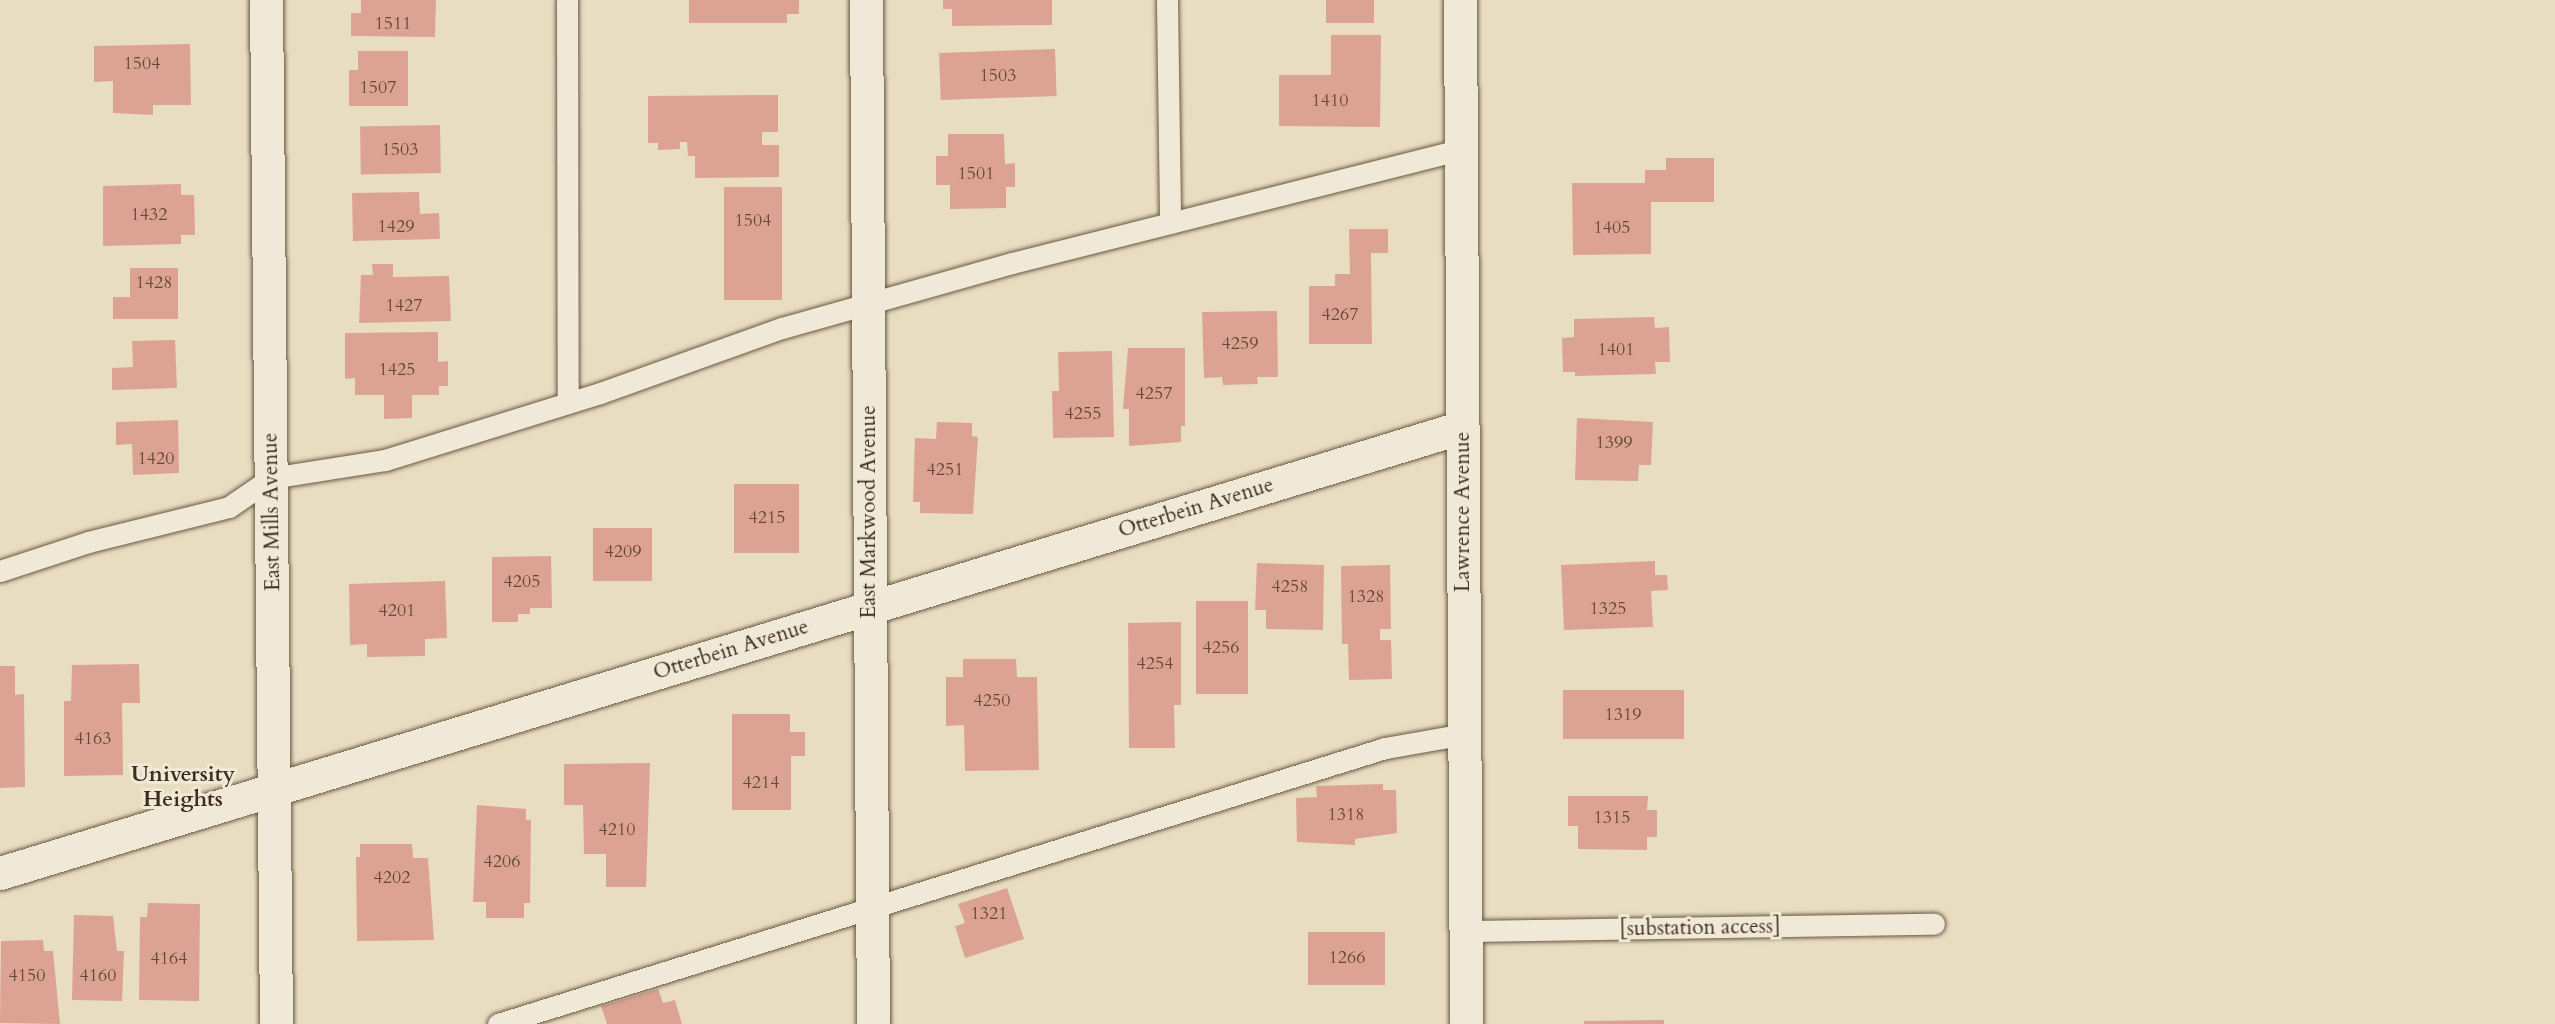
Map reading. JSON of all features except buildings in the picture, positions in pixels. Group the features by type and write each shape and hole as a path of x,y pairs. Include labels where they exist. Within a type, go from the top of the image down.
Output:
{"street":[{"name":"East Mills Avenue","path":"266,0 276,1024"},
{"name":"East Markwood Avenue","path":"866,0 873,1024"},
{"name":"Lawrence Avenue","path":"1460,0 1466,1024"},
{"name":"Otterbein Avenue","path":"0,873 1462,427"}],"lane":[{"path":"567,0 568,403"},
{"path":"1167,0 1170,223"},
{"path":"0,571 88,542 229,507 272,478 385,460 568,403 782,328 868,307 1170,223 1461,149"},
{"path":"498,1024 563,1015 872,905 1008,868 1384,748 1464,734"},
{"name":"[substation access]","path":"1466,931 1934,924"}],"district":[{"name":"University Heights","path":"183,786"}]}
